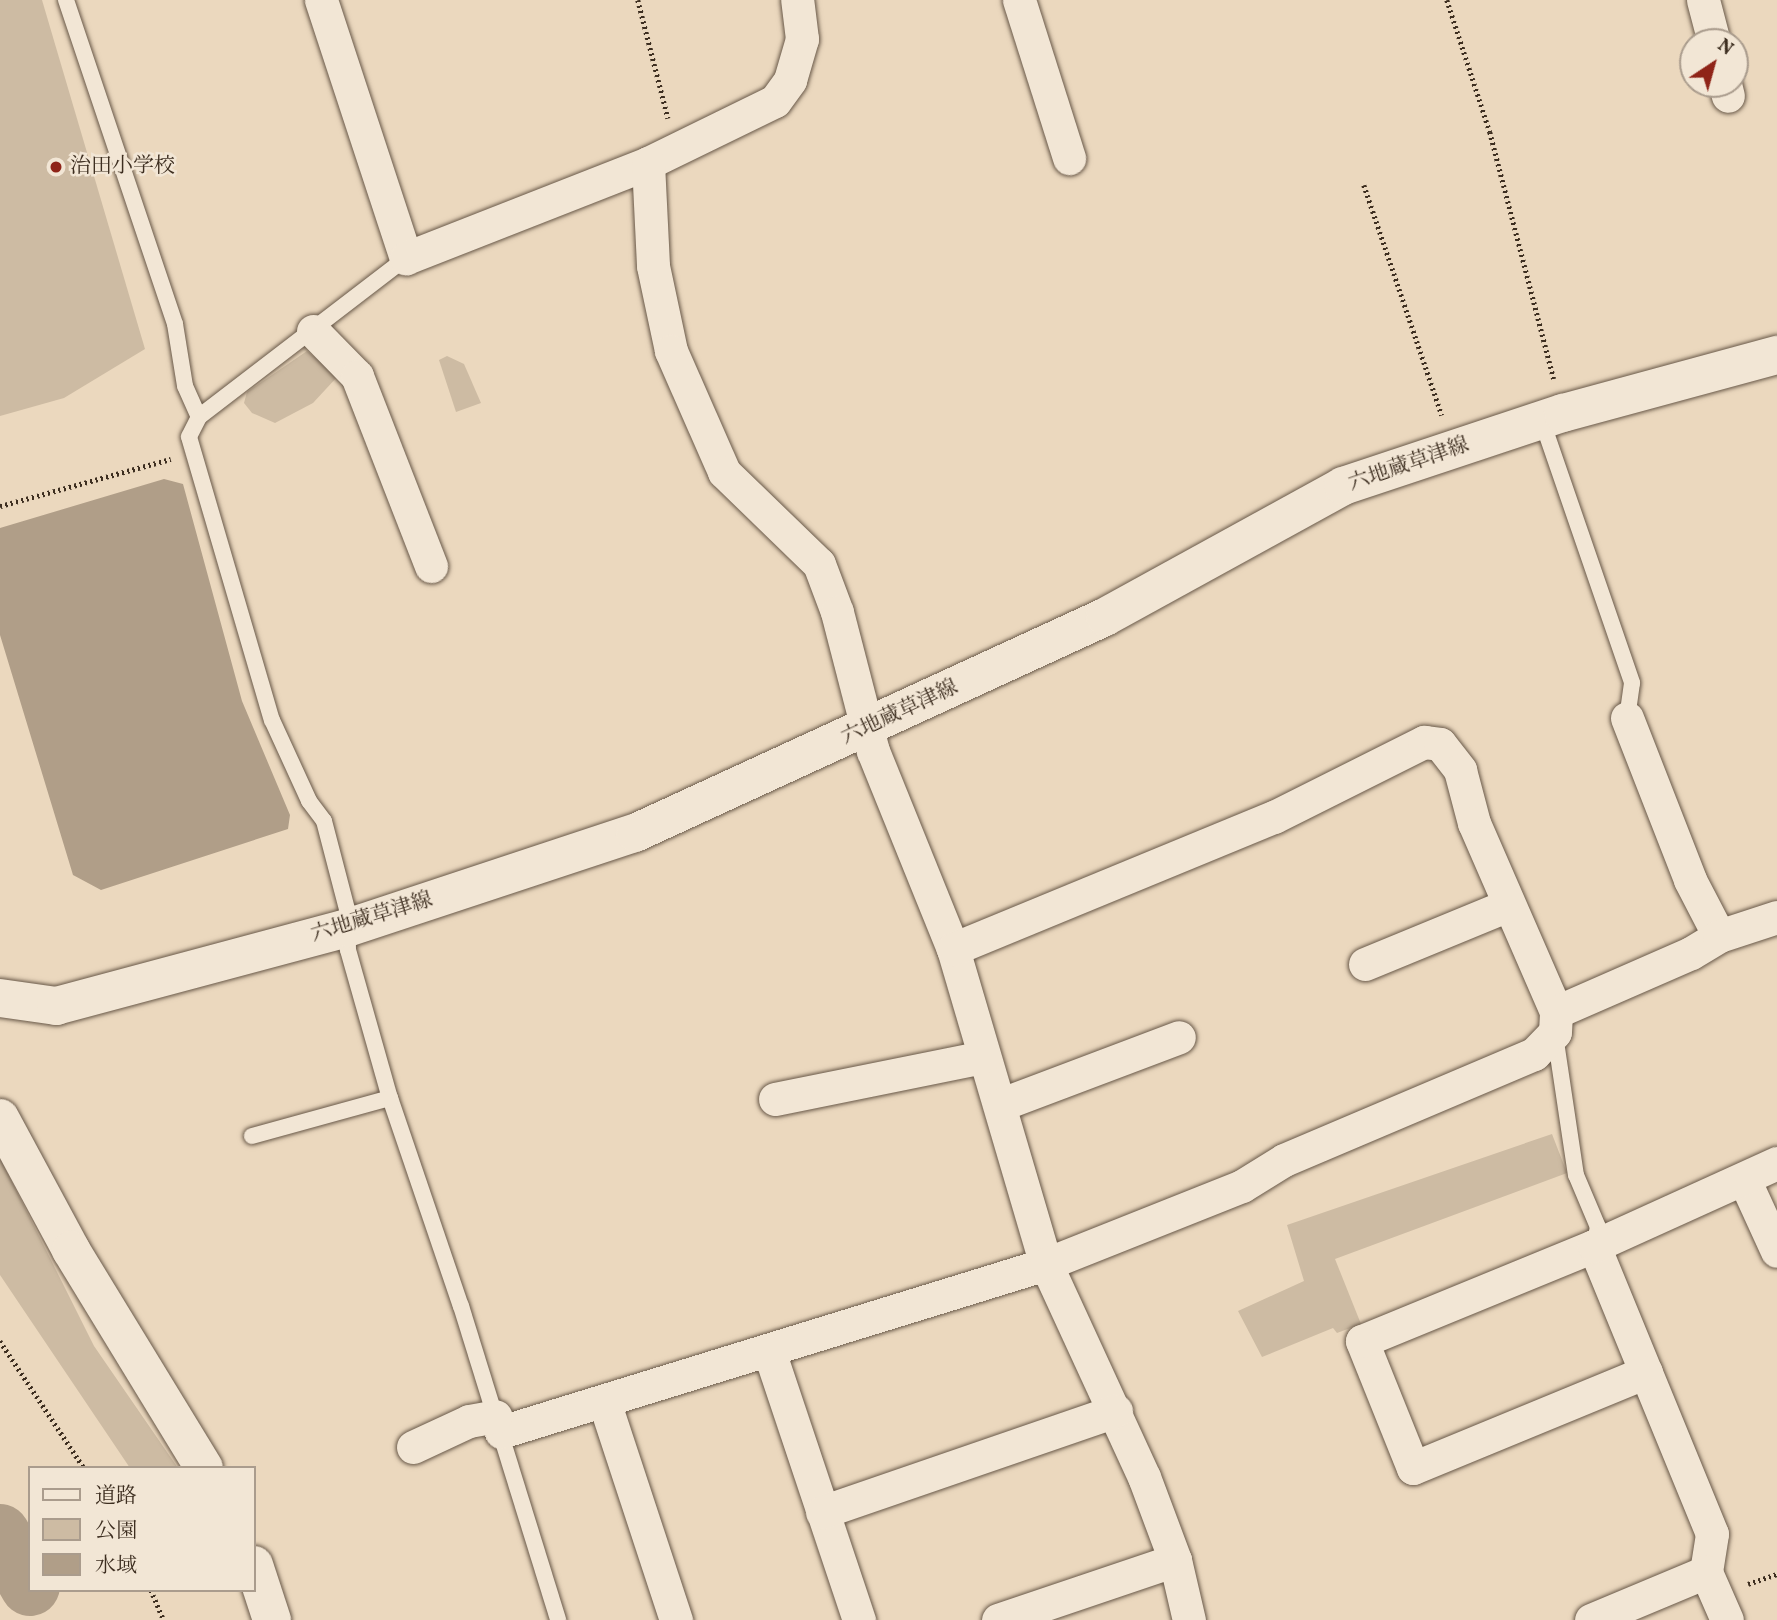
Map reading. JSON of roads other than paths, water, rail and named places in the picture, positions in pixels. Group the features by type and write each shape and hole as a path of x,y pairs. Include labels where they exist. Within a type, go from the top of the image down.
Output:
{"main road":[{"name":"六地蔵草津線","path":"0,998 56,1006 347,928 635,833 866,730 1105,617 1343,486 1553,417 1777,355"},
{"path":"0,1118 71,1250 203,1466"},
{"path":"256,1571 272,1620"}],"street":[{"path":"321,0 406,257 659,157 775,101 790,80 802,39 797,0"},
{"path":"1019,0 1069,158"},
{"path":"1703,0 1710,28"},
{"path":"659,157 653,266 671,351 724,472 819,564 837,612 866,730 953,949 984,1057 1002,1104 1046,1264 1116,1411 1175,1560 1189,1620"},
{"path":"313,331 357,376 432,566"},
{"path":"1626,718 1690,880 1719,936"},
{"path":"953,949 1275,817 1424,742 1440,744 1460,770 1474,823 1555,1022"},
{"path":"1365,964 1508,905"},
{"path":"413,1447 470,1421 499,1424 604,1401 1046,1264 1242,1186 1284,1160 1534,1054 1555,1022 1692,953 1719,936 1777,917"},
{"path":"1002,1104 1179,1037"},
{"path":"775,1099 984,1057"},
{"path":"1646,1372 1413,1468 1362,1341 1594,1246 1777,1163"},
{"path":"1744,1178 1777,1251"},
{"path":"1594,1246 1712,1534 1706,1572 1727,1620"},
{"path":"769,1351 859,1620"},
{"path":"604,1401 676,1620"},
{"path":"822,1512 1116,1411"},
{"path":"998,1620 1175,1560"},
{"path":"1591,1620 1706,1572"}],"lane":[{"path":"66,0 175,324 185,386 199,418"},
{"path":"406,257 199,418 189,437 272,720 309,801 324,821 347,909 348,950 390,1098 499,1424 558,1620"},
{"path":"1553,417 1632,683 1626,718"},
{"path":"1555,1022 1576,1175 1598,1227 1594,1246"},
{"path":"252,1136 390,1098"}],"water":[{"path":"164,479 183,484 242,701 290,815 288,829 101,890 73,875 0,635 0,528"}],"waterway":[{"path":"0,1534 28,1583"}],"place":[{"name":"治田小学校","path":"56,167"}]}
